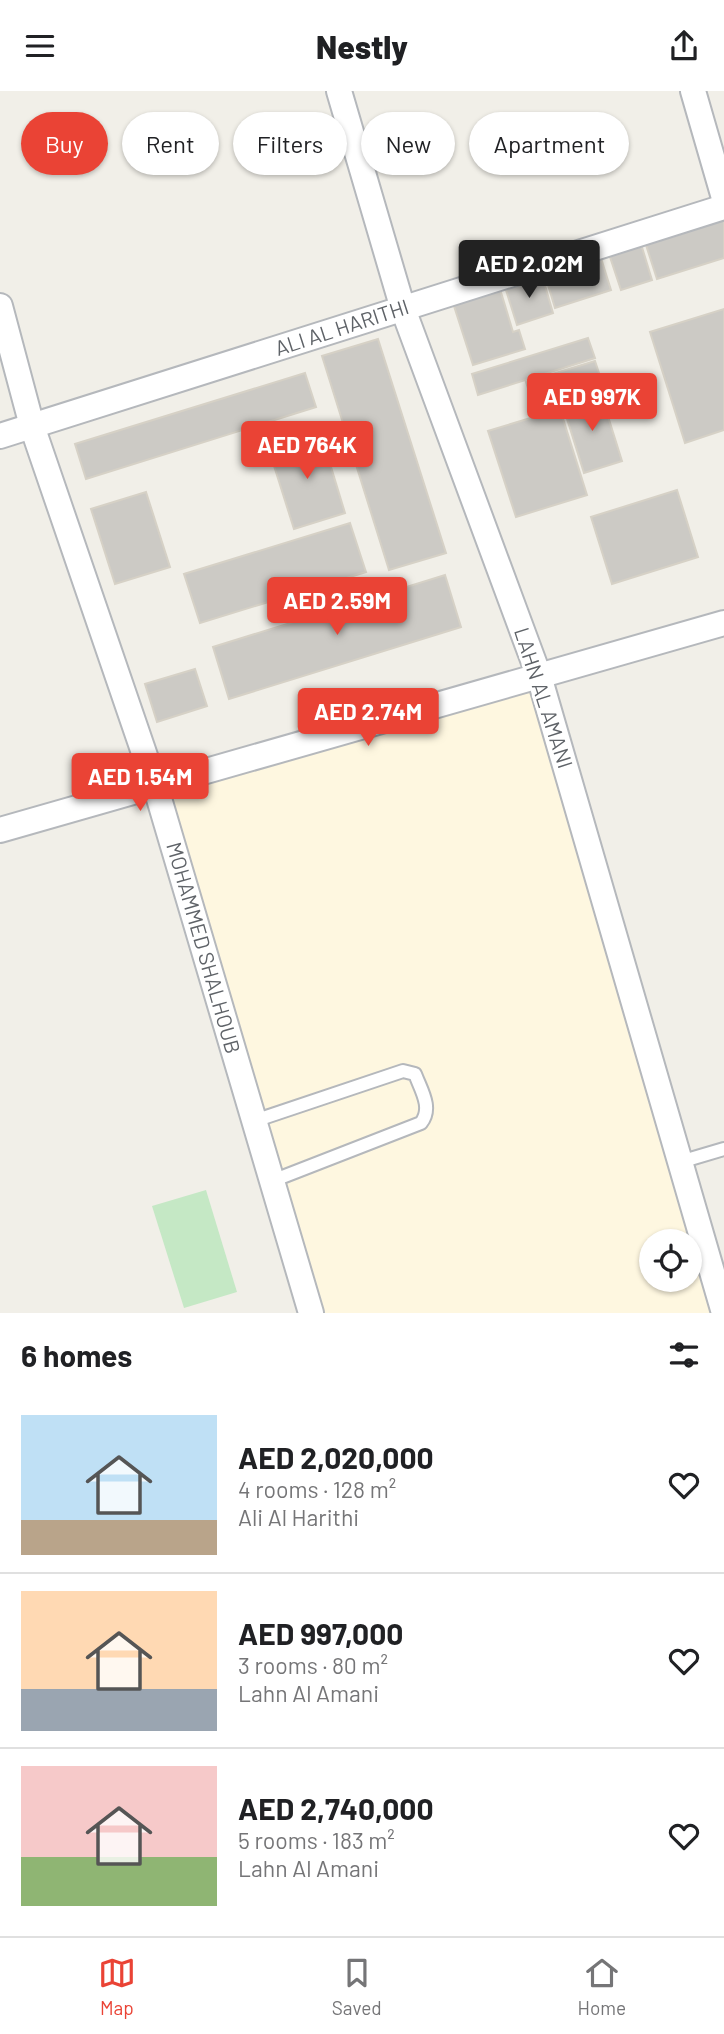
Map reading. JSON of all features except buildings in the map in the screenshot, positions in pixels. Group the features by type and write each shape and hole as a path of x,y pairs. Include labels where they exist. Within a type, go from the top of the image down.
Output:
{"street":[{"name":"LAHN AL AMANI","path":"339,91 403,309 539,676 724,1313"},
{"path":"693,91 724,198"},
{"name":"ALI AL HARITHI","path":"0,436 724,207"},
{"name":"MOHAMMED SHALHOUB","path":"0,306 32,426 155,785 311,1313"},
{"path":"0,830 724,623"}],"lane":[{"path":"254,1121 403,1071 415,1074 427,1106 426,1116 421,1122 272,1181"},
{"path":"680,1162 724,1149"}],"shaded area":[{"path":"539,676 700,1229 639,1229 639,1292 702,1292 702,1237 724,1313 311,1313 155,785"}],"green space":[{"path":"206,1190 237,1292 184,1308 152,1206"}]}
